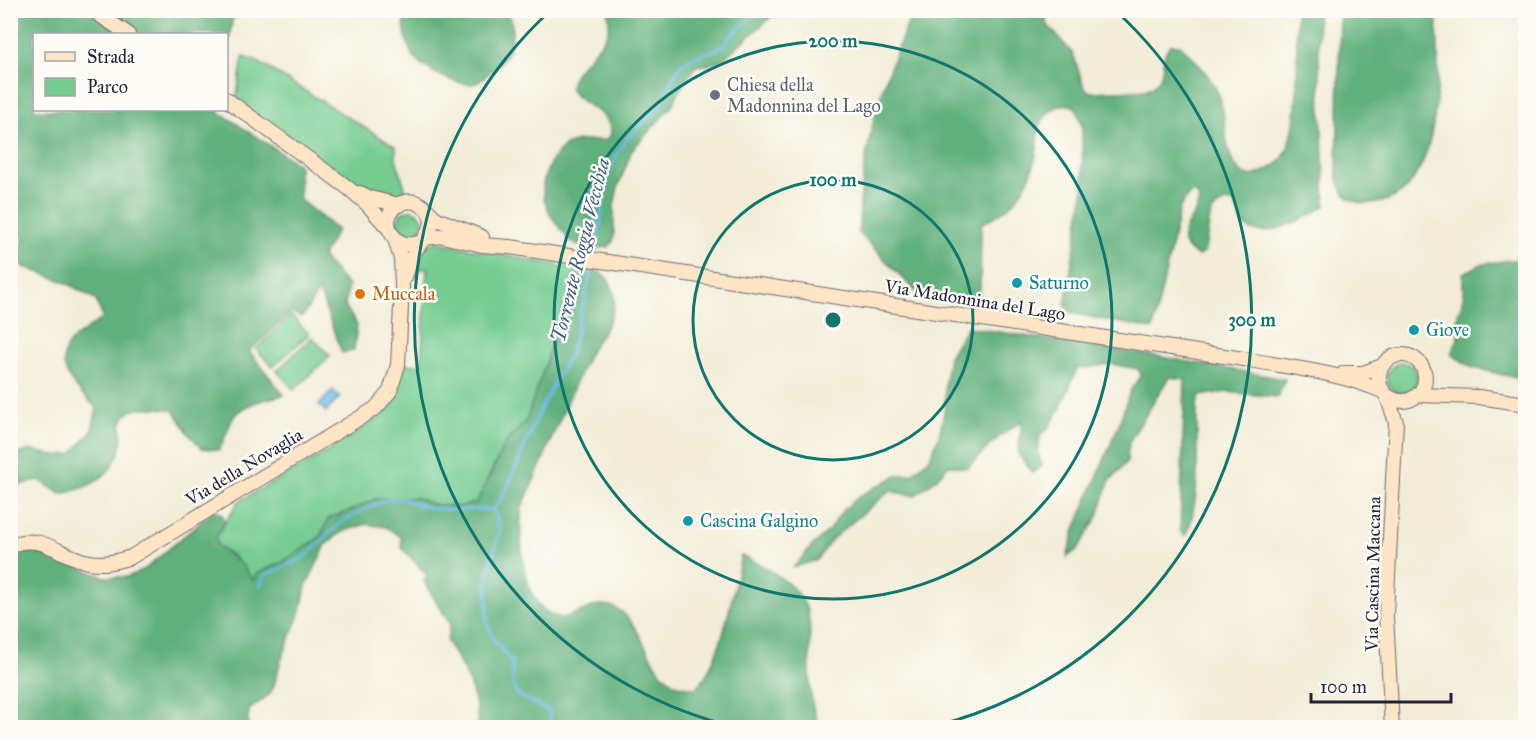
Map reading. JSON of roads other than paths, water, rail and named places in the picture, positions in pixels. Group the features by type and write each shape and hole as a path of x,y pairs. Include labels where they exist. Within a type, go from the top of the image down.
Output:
{"main road":[{"path":"92,10 126,33"},
{"path":"228,100 347,188 367,204 392,234 410,245 442,236 482,245 510,247"},
{"path":"347,188 370,198 399,205 415,202 449,224 510,247"},
{"path":"392,234 391,212 399,205"},
{"path":"423,240 432,223 429,212"},
{"name":"Via della Novaglia","path":"10,546 21,540 33,540 89,562 111,563 131,557 376,408 390,391 397,374 402,287 401,259 392,234"},
{"name":"Via della Novaglia","path":"402,287 411,260 423,240"},
{"name":"Via Madonnina del Lago","path":"510,247 1250,360 1326,374 1385,394"},
{"path":"1479,397 1415,397 1404,402 1395,401 1385,394 1378,383 1378,374 1387,360 1402,355 1416,360 1424,372 1439,386 1479,397 1526,404"},
{"name":"Via Madonnina del Lago","path":"1326,374 1363,373 1382,366"},
{"path":"1396,422 1423,388 1424,372"},
{"name":"Via Cascina Maccana","path":"1385,394 1396,422 1386,615 1392,728"}],"water":[{"path":"333,390 340,397 326,412 319,405"}],"waterway":[{"name":"Torrente Roggia Vecchia","path":"595,257 606,185 615,158 622,146 660,106 674,77 685,62 723,45 760,10"},
{"name":"Torrente Roggia Vecchia","path":"546,728 550,720 549,711 518,695 513,687 512,662 493,639 487,623 488,573 500,531 494,509 506,490 541,408 571,352 593,264"},
{"path":"260,586 265,575 305,557 339,524 387,500 402,499 430,508 446,510 493,509"}],"place":[{"name":"Chiesa della Madonnina del Lago","path":"715,95"},
{"name":"Saturno","path":"1017,283"},
{"name":"Muccala","path":"360,294"},
{"name":"Giove","path":"1414,330"},
{"name":"Cascina Galgino","path":"688,521"}]}
